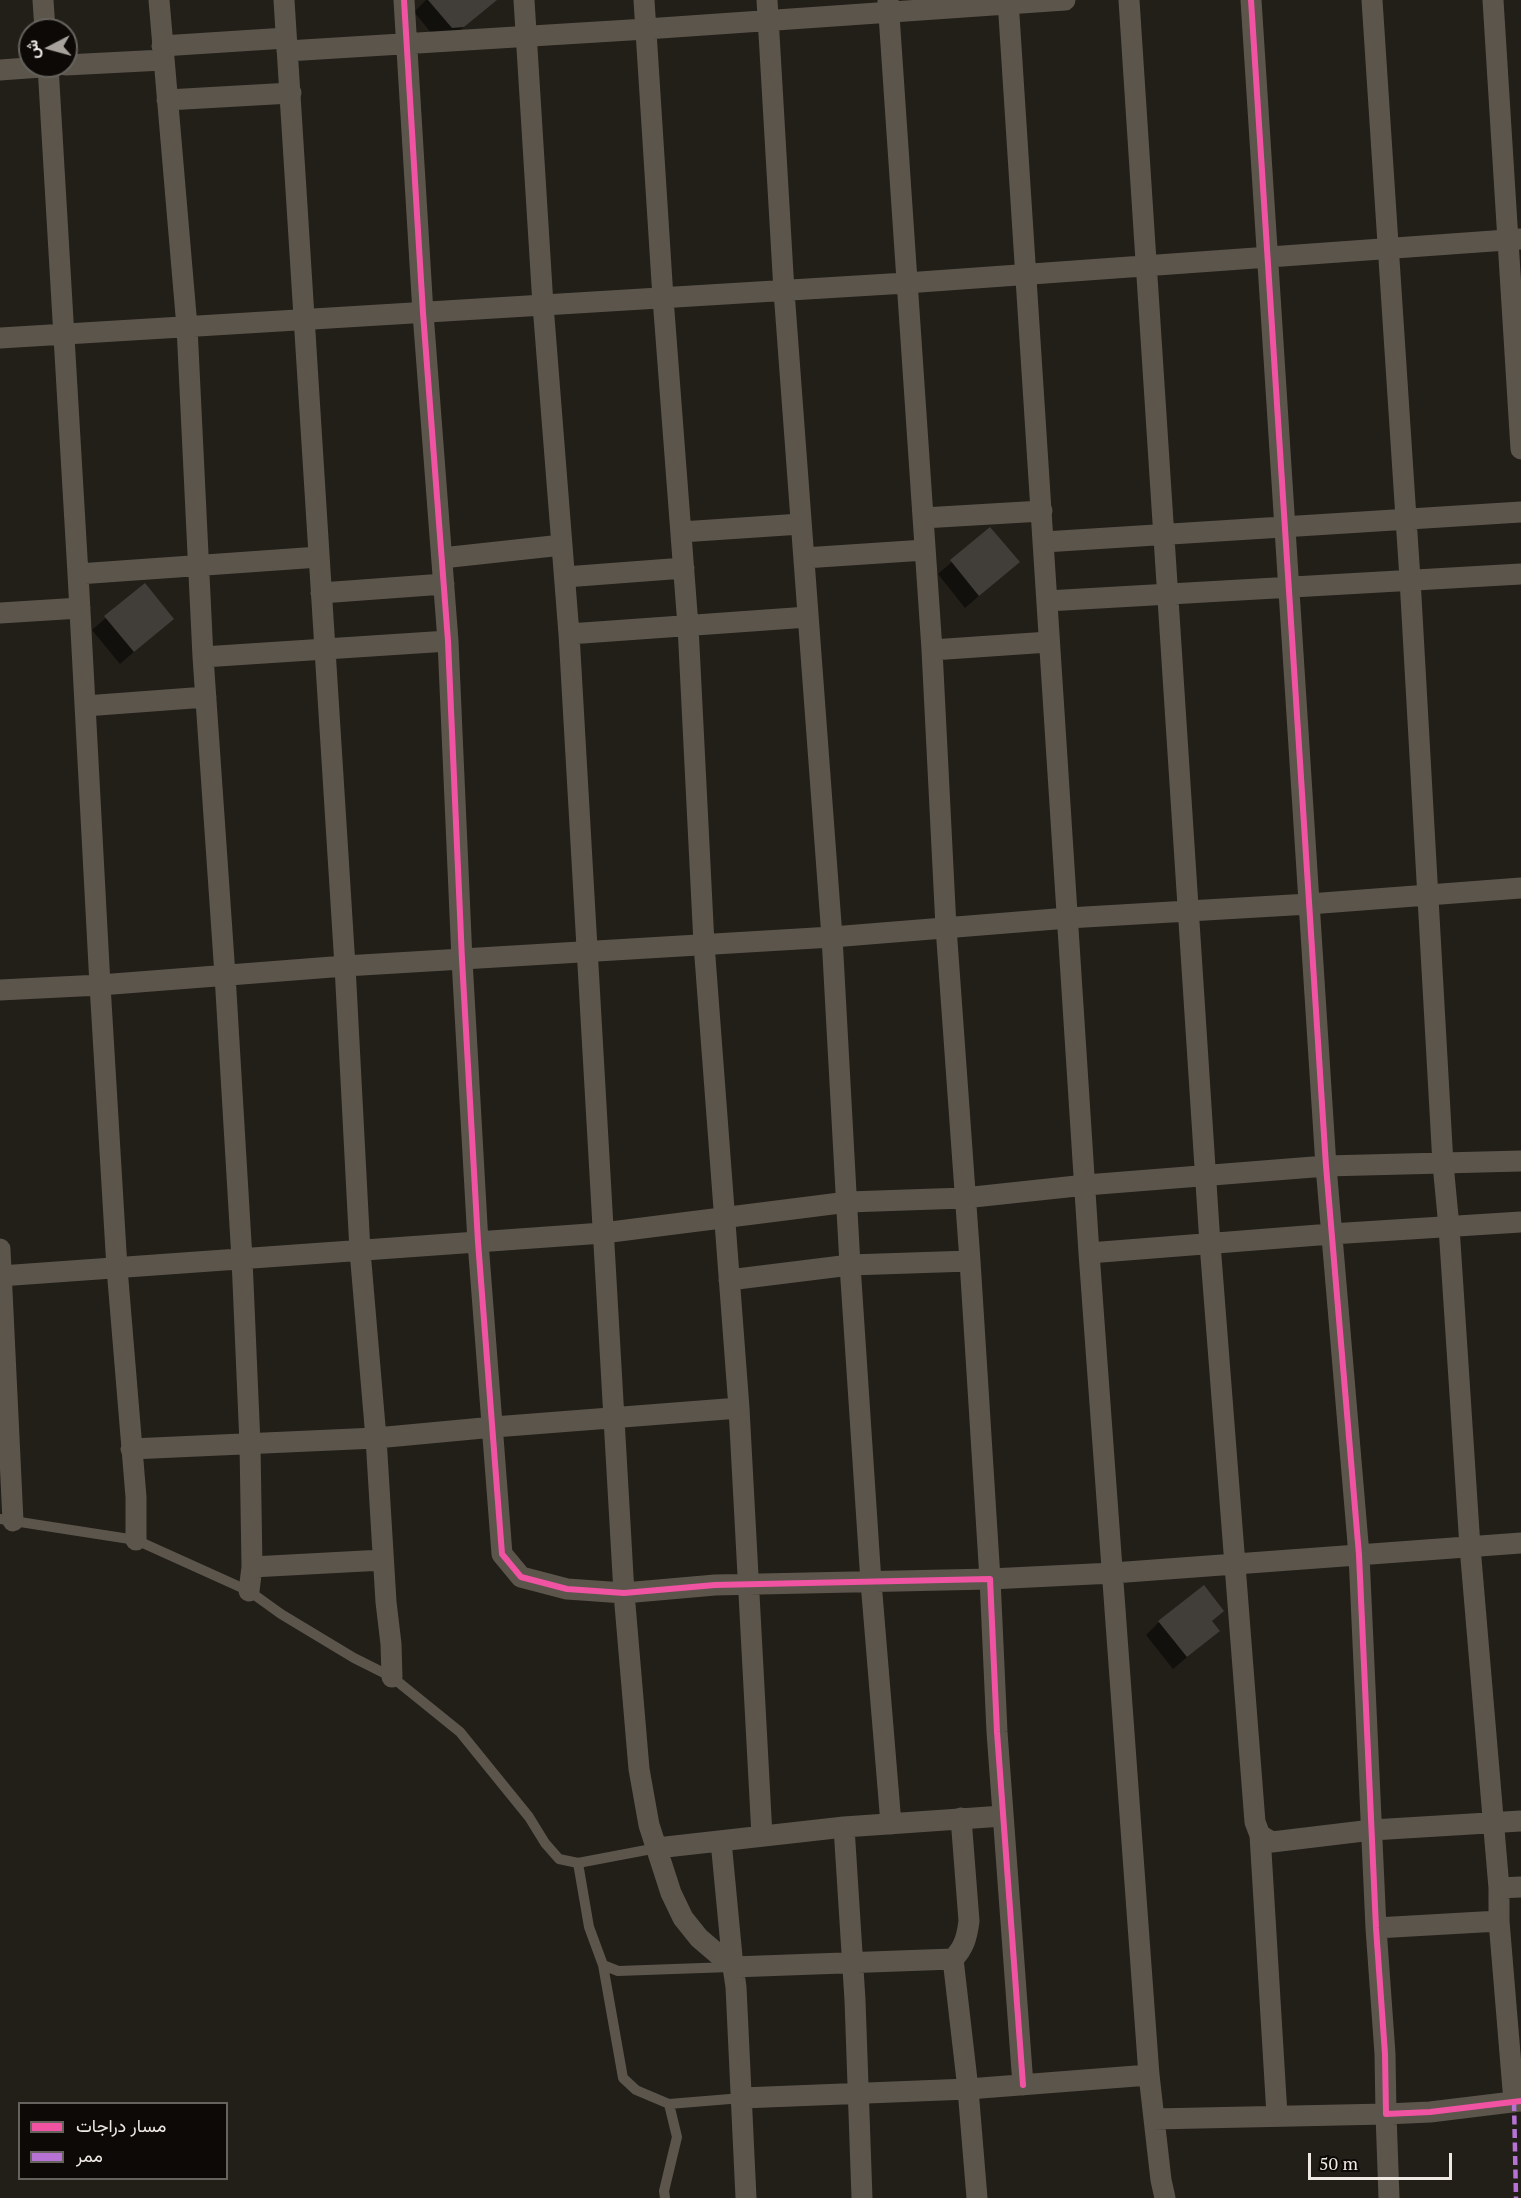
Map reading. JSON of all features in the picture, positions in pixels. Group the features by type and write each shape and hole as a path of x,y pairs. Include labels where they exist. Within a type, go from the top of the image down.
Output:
{"street":[{"path":"43,0 44,18"},
{"path":"159,0 186,327 203,657 242,1259 250,1444 252,1567 249,1591"},
{"path":"284,0 345,966 360,1251 376,1438 392,1677"},
{"path":"404,0 423,313 448,641 462,960 478,1242 502,1554 521,1577 567,1589 624,1593 749,1584 990,1579 1113,1573 1521,1543"},
{"path":"524,0 543,305 569,634 624,1593 639,1769 649,1826 671,1893 683,1918 699,1938 733,1967 953,1959 961,1951 967,1937 969,1921 961,1818"},
{"path":"644,0 663,298 688,626 704,944 739,1408 762,1836"},
{"path":"767,0 784,291 832,937 850,1265 871,1582 891,1824"},
{"path":"78,64 163,53 287,44 407,43 526,37 768,21 889,7 1065,0"},
{"path":"1129,0 1210,1244 1255,1822 1260,1835 1277,2115"},
{"path":"1251,0 1326,1166 1359,1555 1376,1928 1385,2054 1389,2198"},
{"path":"1154,2119 1430,2112 1518,2101 1499,1920 1499,1888 1470,1547 1443,1164 1410,579 1372,0"},
{"path":"1493,0 1515,239 1521,449"},
{"path":"1008,2 1089,1253 1149,2075 1165,2198"},
{"path":"889,7 932,650 946,927 970,1261 1003,1816 1023,2085"},
{"path":"0,70 18,68"},
{"path":"49,78 65,333 100,985 117,1268 136,1497 136,1540"},
{"path":"167,100 291,93"},
{"path":"0,338 784,291 1388,250 1515,239"},
{"path":"922,518 1042,511"},
{"path":"1044,542 1521,512"},
{"path":"681,532 801,524"},
{"path":"442,558 562,545"},
{"path":"804,558 925,550"},
{"path":"78,574 319,557"},
{"path":"565,577 684,568"},
{"path":"1047,601 1521,573"},
{"path":"321,593 444,584"},
{"path":"0,613 80,608"},
{"path":"569,634 808,617"},
{"path":"203,657 448,641"},
{"path":"932,650 1049,642"},
{"path":"85,706 206,697"},
{"path":"0,990 100,985 345,966 832,937 1068,918 1309,904 1521,888"},
{"path":"1,1276 603,1233 848,1202 964,1198 1086,1185 1326,1166 1521,1161"},
{"path":"1089,1253 1521,1222"},
{"path":"0,1249 7,1520"},
{"path":"729,1280 850,1265 970,1261"},
{"path":"131,1449 376,1438 739,1408"},
{"path":"252,1567 383,1560"},
{"path":"657,1848 844,1827 1003,1816"},
{"path":"1260,1835 1272,1842 1372,1830 1521,1821"},
{"path":"844,1827 862,2198"},
{"path":"721,1841 736,1987 746,2198"},
{"path":"1499,1888 1521,1887"},
{"path":"1376,1928 1499,1920"},
{"path":"953,1959 968,2089 977,2198"},
{"path":"742,2098 968,2089 1149,2075"}],"lane":[{"path":"7,1520 136,1540 249,1591 354,1658 392,1677 460,1732 529,1818 545,1844 559,1858 578,1863 657,1848"},
{"path":"578,1863 589,1927 603,1965 623,2078 636,2090 669,2104 742,2098"},
{"path":"603,1965 618,1971 733,1967"},
{"path":"665,2198 664,2191 677,2137 669,2104"}],"building":[{"path":"428,0 497,0 464,27 452,28"},
{"path":"990,527 1020,562 979,596 950,560"},
{"path":"145,583 174,619 134,652 104,616"},
{"path":"1204,1585 1224,1611 1212,1621 1220,1631 1187,1657 1158,1621"}],"marked path":[{"path":"1514,2102 1516,2198"}],"cycle path":[{"path":"404,0 423,313 448,641 462,960 478,1242 502,1554 521,1577 567,1589 624,1593 715,1585 990,1579 997,1732 1023,2085"},
{"path":"1251,0 1326,1166 1359,1555 1376,1928 1385,2054 1386,2114 1430,2112 1521,2101"}]}
